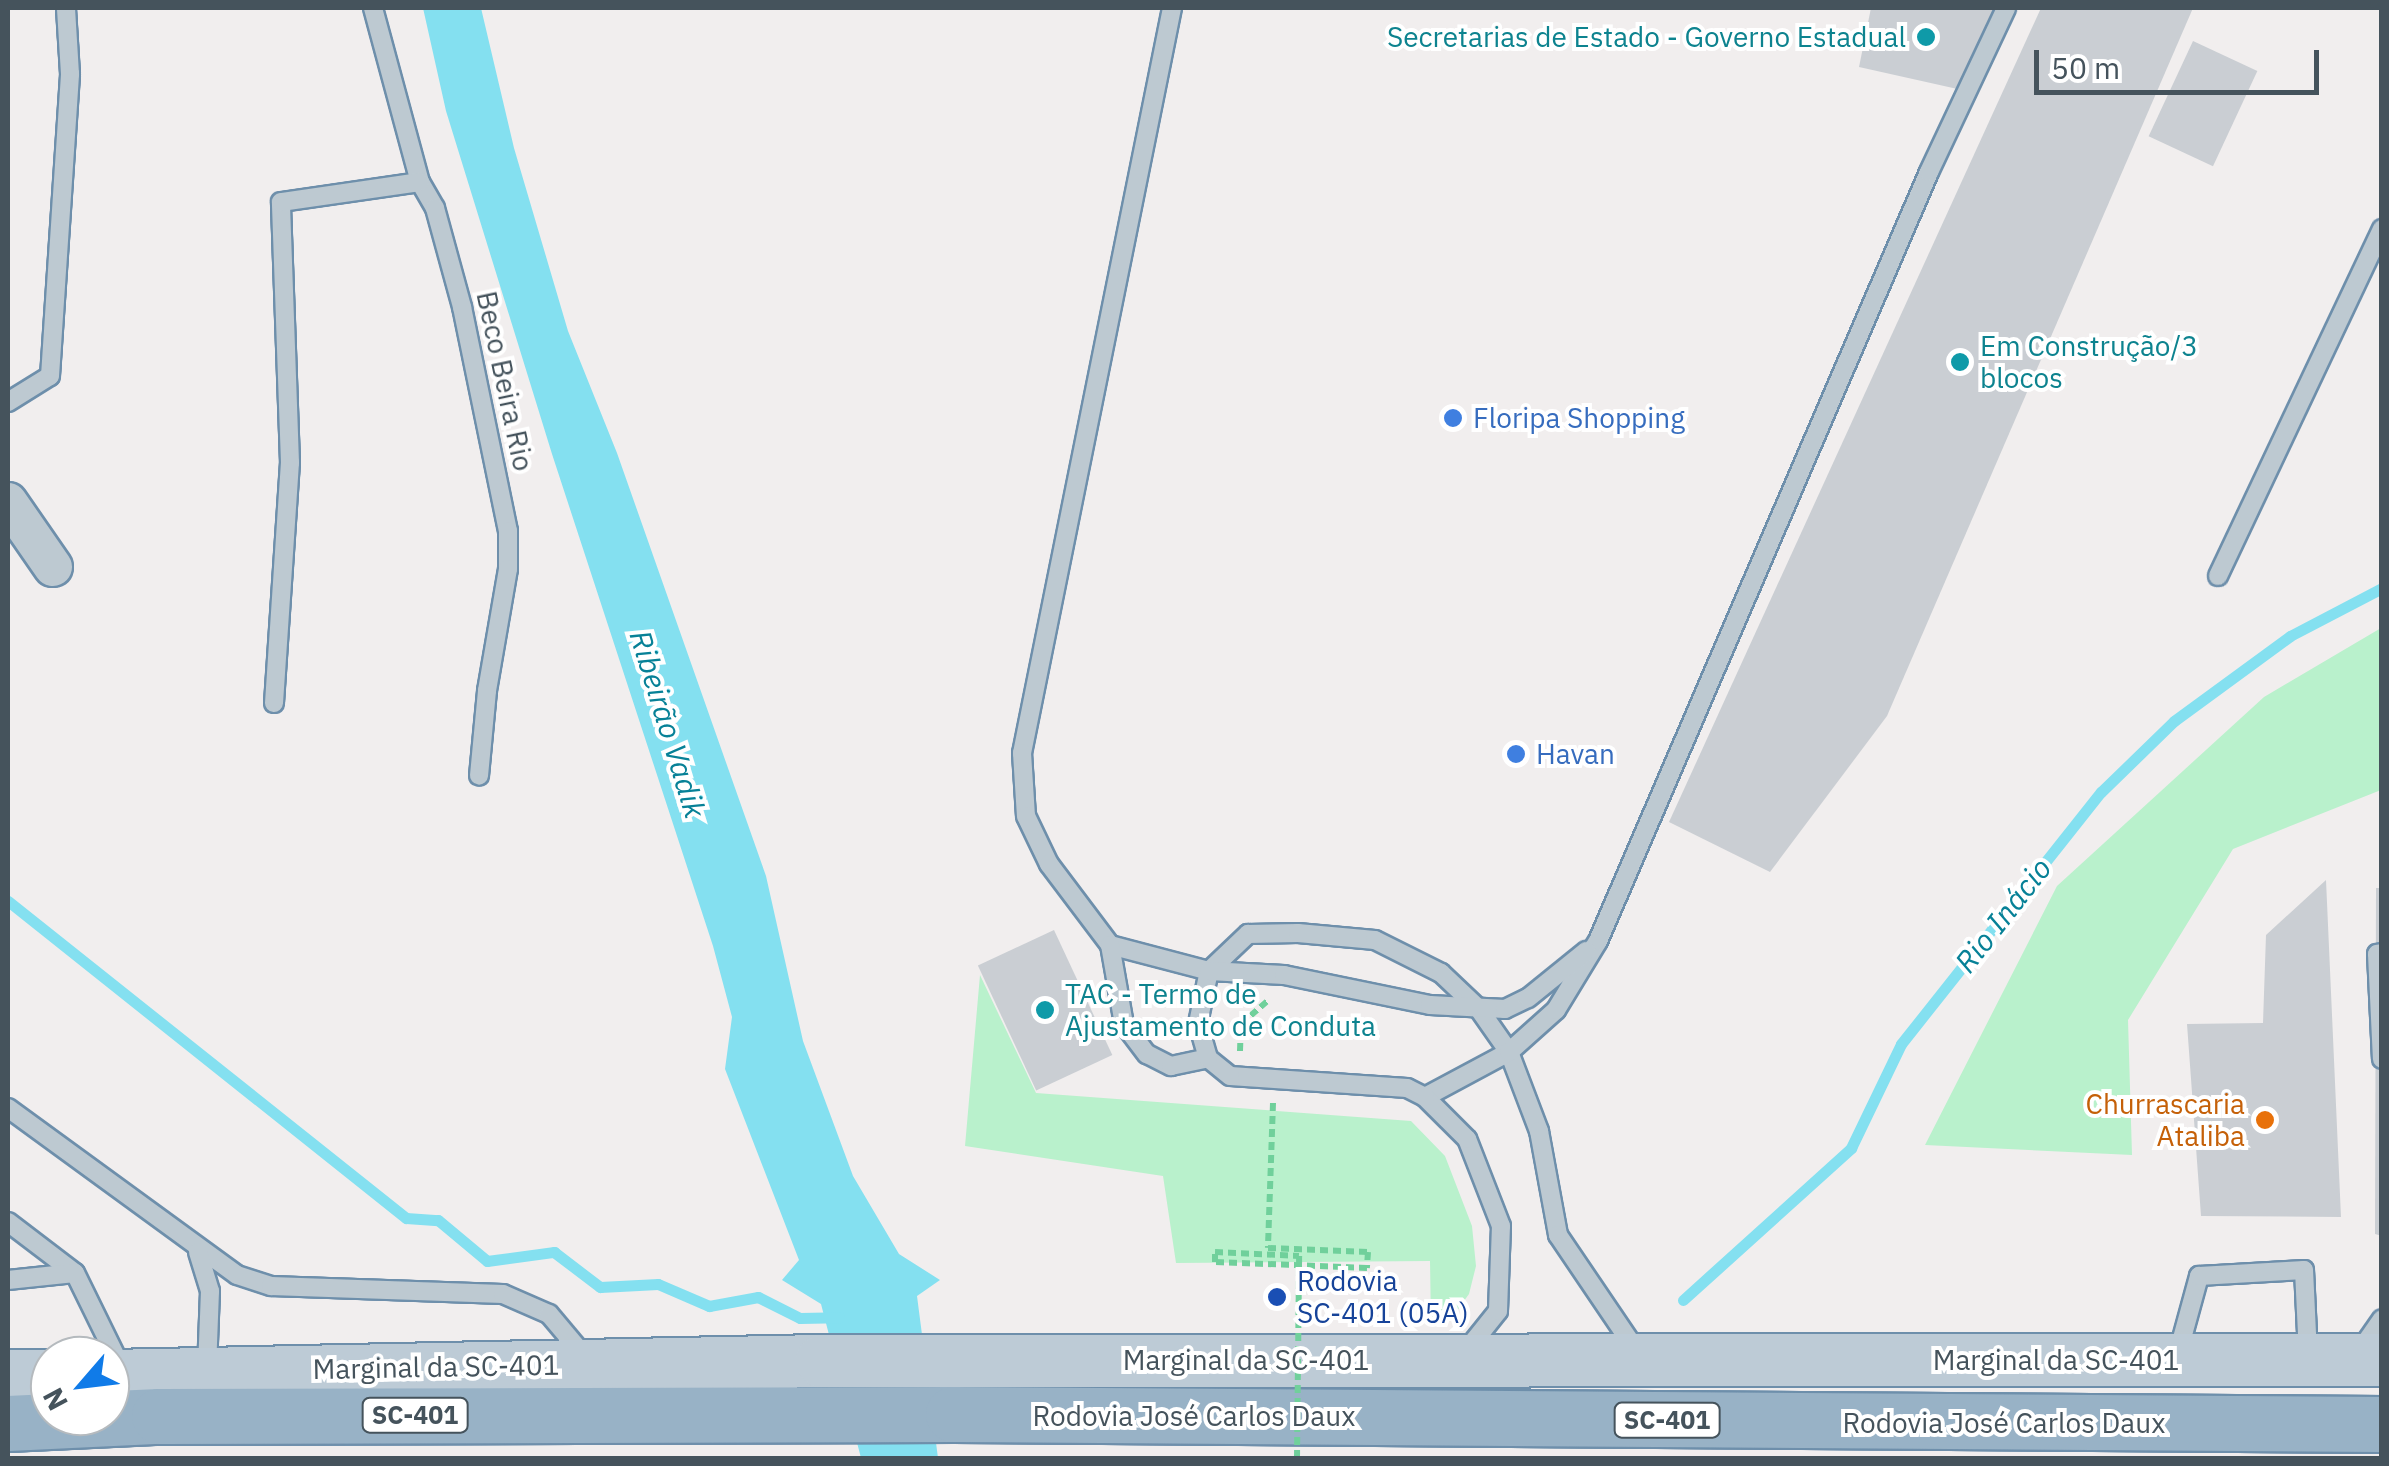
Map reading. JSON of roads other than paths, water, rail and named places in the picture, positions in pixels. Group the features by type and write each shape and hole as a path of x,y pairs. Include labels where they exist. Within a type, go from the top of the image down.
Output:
{"highway":[{"name":"Rodovia José Carlos Daux","path":"8,1423 159,1416 952,1414 2382,1424"}],"main road":[{"name":"Marginal da SC-401","path":"130,1376 953,1360 2176,1360 2356,1350"}],"street":[{"path":"8,502 53,567"}],"lane":[{"path":"8,402 50,376 70,74 66,8"},
{"name":"Beco Beira Rio","path":"374,8 420,182 436,208 462,307 508,531 508,569 491,660 479,776"},
{"path":"1172,8 1022,753 1026,816 1049,864 1110,945 1124,1024 1147,1054 1172,1066 1208,1058"},
{"path":"1424,1098 1509,1052 1556,1010 1598,941 1929,172 2006,8"},
{"path":"274,703 290,462 281,202 420,182"},
{"path":"2218,576 2382,229"},
{"path":"1460,1360 1498,1311 1501,1226 1467,1139 1424,1098 1407,1088 1230,1076 1208,1058 1198,1023 1210,971 1248,934 1375,940 1441,973 1479,1009 1509,1052 1538,1131 1558,1234 1644,1362"},
{"path":"1110,945 1210,971 1284,975 1430,1005 1505,1009 1528,998 1598,941"},
{"path":"2382,953 2377,954 2382,1058"},
{"path":"8,1108 198,1252 237,1275 272,1286 503,1294 549,1314 591,1365"},
{"path":"8,1222 75,1272 101,1336"},
{"path":"198,1252 210,1291 206,1373"},
{"path":"2176,1360 2199,1276 2304,1270 2356,1350"},
{"path":"8,1280 75,1272"}],"water":[{"name":"Ribeirão Vadik","path":"423,8 481,8 514,148 568,331 617,453 766,876 803,1041 853,1176 899,1254 940,1280 917,1296 938,1458 861,1458 821,1304 782,1280 799,1260 725,1069 732,1017 713,946 552,454 446,111"}],"waterway":[{"name":"Rio Inácio","path":"1683,1300 1851,1148 1901,1044 2101,792 2174,721 2290,636 2382,588"},
{"path":"8,901 406,1218 438,1220 487,1261 554,1252 600,1287 658,1284 709,1306 758,1297 800,1318 839,1317"}],"place":[{"name":"Secretarias de Estado - Governo Estadual","path":"1926,37"},
{"name":"Em Construção/3 blocos","path":"1960,362"},
{"name":"Floripa Shopping","path":"1453,418"},
{"name":"Havan","path":"1516,754"},
{"name":"TAC - Termo de Ajustamento de Conduta","path":"1045,1010"},
{"name":"Churrascaria Ataliba","path":"2265,1120"},
{"name":"Rodovia SC-401 (05A)","path":"1277,1297"}]}
